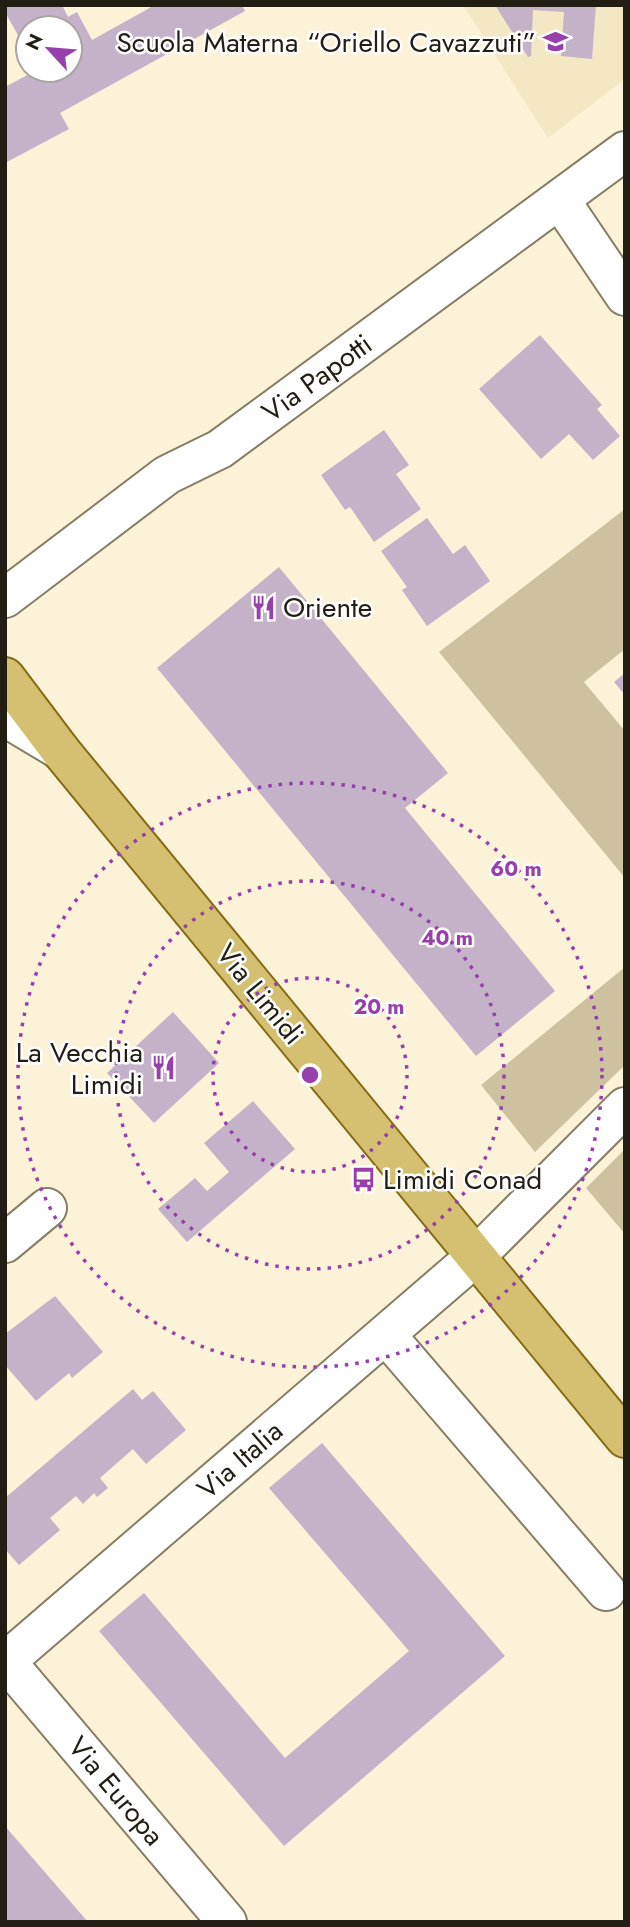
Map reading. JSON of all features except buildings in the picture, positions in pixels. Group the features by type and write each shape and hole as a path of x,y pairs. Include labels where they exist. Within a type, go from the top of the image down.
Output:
{"main road":[{"name":"Via Limidi","path":"5,677 60,750 625,1438"}],"street":[{"name":"Via Papotti","path":"5,598 167,475 220,449 625,151"},
{"path":"560,200 625,296"},
{"path":"5,717 60,750"},
{"name":"Via Italia","path":"6,1661 475,1257 625,1107"},
{"path":"5,1243 47,1208"},
{"path":"386,1335 606,1591"},
{"name":"Via Europa","path":"6,1661 227,1922"}],"shaded area":[{"name":"Scuola Materna “Oriello Cavazzuti”","path":"463,5 625,5 625,79 548,138"},
{"path":"625,509 625,649 584,682 625,731 625,878 439,652"},
{"path":"625,967 625,1065 535,1152 481,1085"},
{"path":"625,1149 625,1234 586,1188"}],"place":[{"name":"Scuola Materna “Oriello Cavazzuti”","path":"556,42"},
{"name":"Oriente","path":"263,607"},
{"name":"La Vecchia Limidi","path":"163,1068"},
{"name":"Limidi Conad","path":"363,1179"}]}
